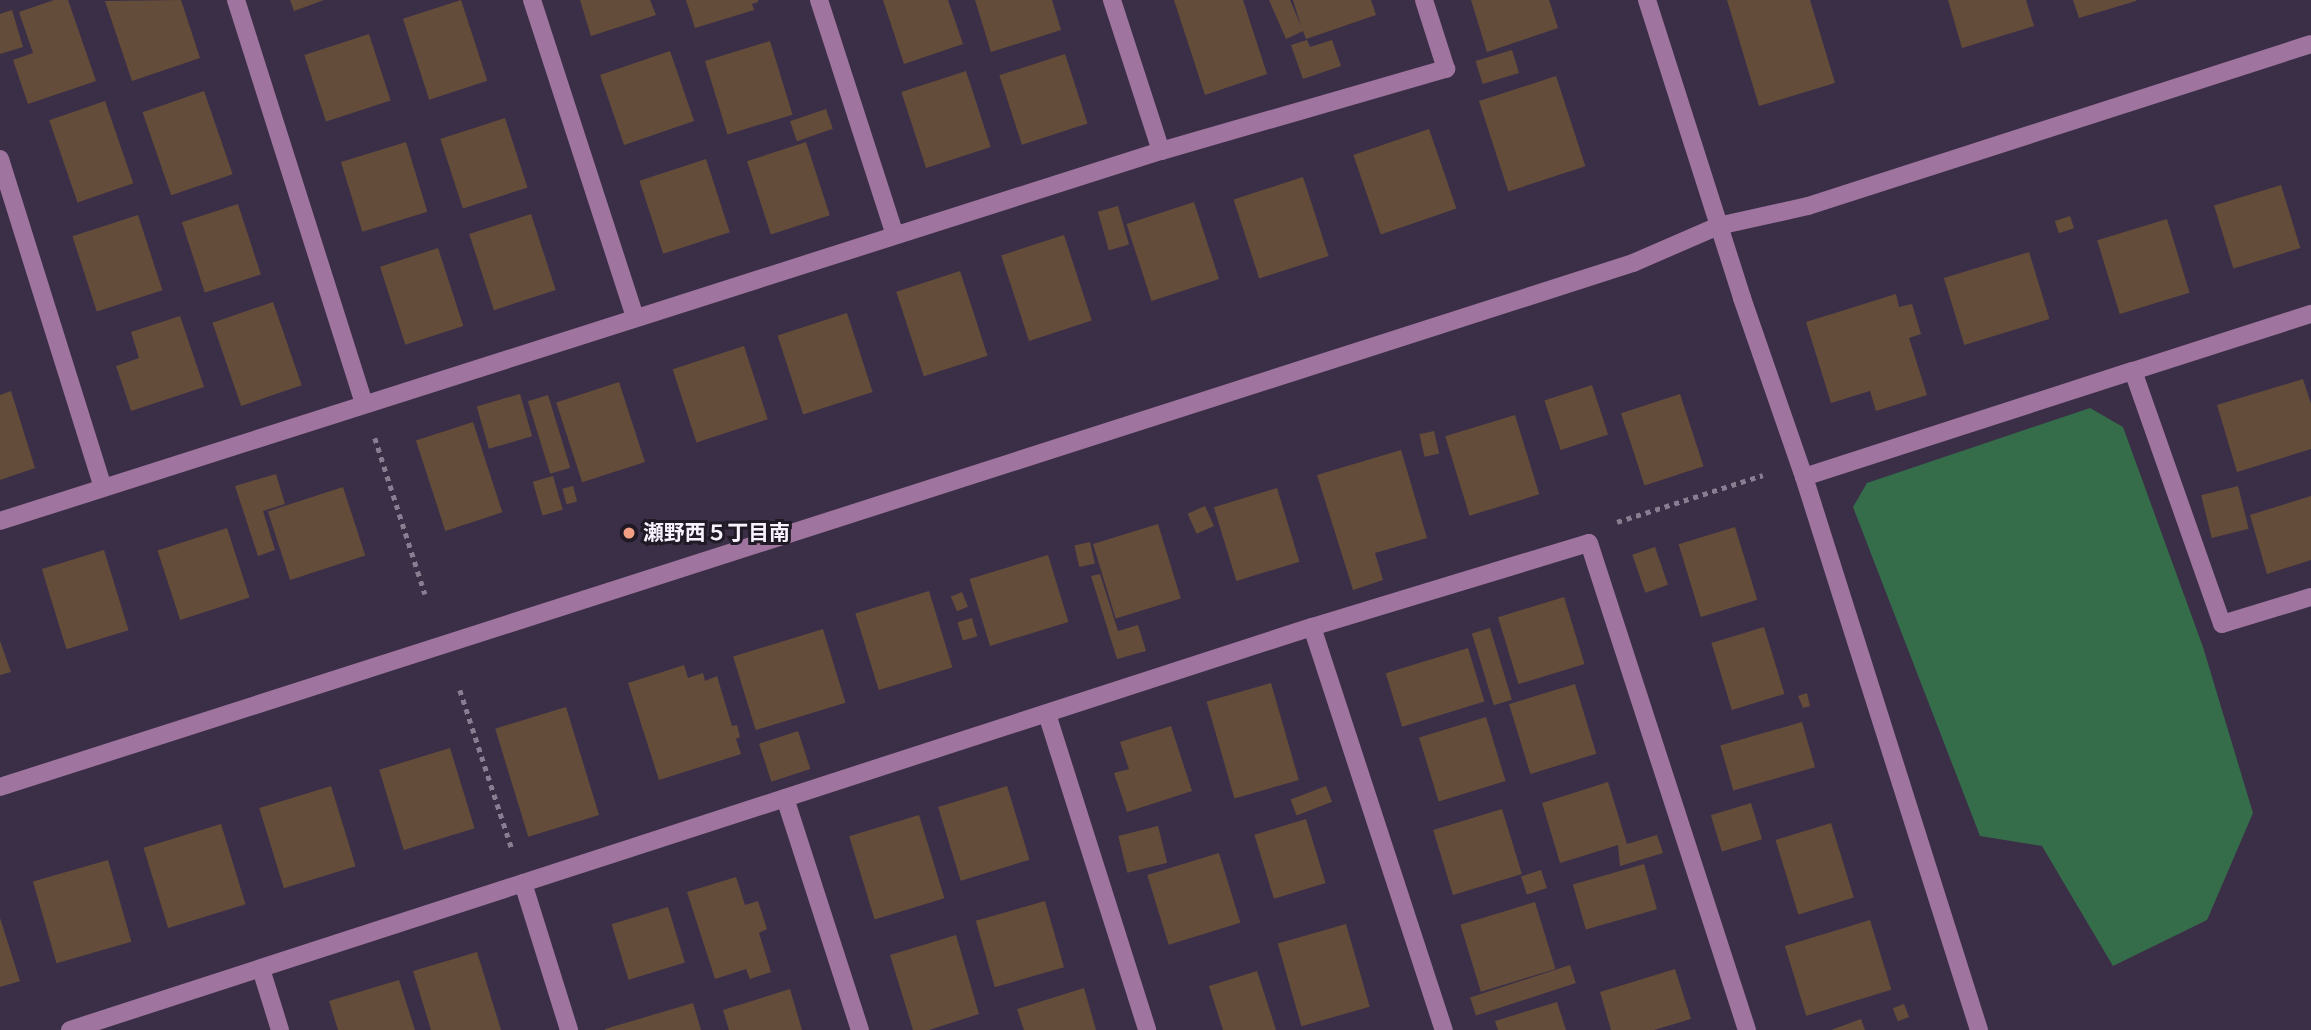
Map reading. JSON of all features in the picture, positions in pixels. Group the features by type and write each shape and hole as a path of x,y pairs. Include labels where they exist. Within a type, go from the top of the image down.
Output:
{"street":[{"path":"236,0 364,404"},
{"path":"532,0 635,317"},
{"path":"819,0 895,235"},
{"path":"1112,0 1161,151"},
{"path":"0,521 1161,151 1446,69 1424,0"},
{"path":"1647,0 1718,226 1804,477 1979,1030"},
{"path":"0,787 1620,267 1718,226 1808,206 2311,44"},
{"path":"0,159 103,487"},
{"path":"1804,477 2311,314"},
{"path":"2133,371 2222,624 2311,597"},
{"path":"69,1030 1312,627 1589,543 1747,1030"},
{"path":"1312,627 1444,1030"},
{"path":"1047,714 1147,1030"},
{"path":"785,798 860,1030"},
{"path":"523,883 569,1030"},
{"path":"261,969 279,1030"}],"path":[{"path":"364,404 425,594"},
{"path":"1589,543 1612,523 1763,475"},
{"path":"460,690 523,883"}],"green space":[{"path":"2090,408 2123,427 2203,647 2253,813 2207,920 2113,966 2042,846 1980,836 1853,507 1867,483"}],"building":[{"path":"54,0 68,0 96,81 28,104 13,60 33,53 19,12"},
{"path":"181,0 200,58 132,81 105,1"},
{"path":"290,0 324,0 294,11"},
{"path":"461,0 487,81 429,100 403,19"},
{"path":"580,0 650,0 656,15 591,36"},
{"path":"686,0 758,2 752,4 754,10 695,28"},
{"path":"883,0 948,0 963,44 904,64"},
{"path":"975,0 1052,0 1061,30 991,52"},
{"path":"1174,0 1243,0 1267,74 1205,95"},
{"path":"1269,0 1290,0 1301,26 1293,0 1371,0 1376,15 1306,39 1303,31 1286,39"},
{"path":"1471,0 1549,0 1558,28 1487,52"},
{"path":"1727,0 1810,0 1835,83 1759,106"},
{"path":"1948,0 2026,0 2034,26 1962,48"},
{"path":"2073,0 2136,0 2136,1 2079,18"},
{"path":"12,10 23,47 0,54 0,14"},
{"path":"369,34 391,101 326,122 304,55"},
{"path":"1307,40 1310,47 1332,40 1341,66 1303,79 1291,45"},
{"path":"770,41 793,115 727,135 705,61"},
{"path":"1512,50 1519,73 1483,84 1476,61"},
{"path":"670,51 694,121 624,145 600,75"},
{"path":"1065,54 1088,123 1022,145 999,75"},
{"path":"966,71 991,147 926,168 901,92"},
{"path":"1556,76 1585,166 1508,191 1479,101"},
{"path":"204,91 233,174 171,195 143,112"},
{"path":"105,101 133,183 78,202 49,120"},
{"path":"826,109 833,129 797,141 790,121"},
{"path":"505,118 528,187 463,208 440,139"},
{"path":"1429,129 1456,208 1381,234 1353,155"},
{"path":"406,142 427,212 362,232 341,162"},
{"path":"806,142 830,215 771,234 747,161"},
{"path":"706,159 730,232 663,254 639,181"},
{"path":"1303,177 1329,256 1259,278 1234,200"},
{"path":"2281,185 2300,248 2233,269 2214,205"},
{"path":"1194,202 1219,279 1152,301 1126,224"},
{"path":"238,204 261,274 205,293 182,222"},
{"path":"1118,206 1129,244 1109,250 1098,212"},
{"path":"531,214 556,290 494,310 469,234"},
{"path":"138,215 162,290 97,311 72,236"},
{"path":"2070,216 2074,228 2059,233 2055,221"},
{"path":"2167,219 2190,293 2120,314 2097,240"},
{"path":"1064,235 1092,321 1029,341 1001,255"},
{"path":"438,248 463,326 405,345 380,267"},
{"path":"2029,252 2049,319 1964,345 1944,278"},
{"path":"960,271 988,356 924,376 896,292"},
{"path":"1896,294 1899,307 1912,304 1921,334 1909,338 1927,395 1876,411 1870,391 1831,403 1806,322"},
{"path":"273,302 302,385 241,406 212,323"},
{"path":"847,313 873,392 803,414 778,336"},
{"path":"180,316 204,387 131,411 116,366 139,358 131,332"},
{"path":"744,346 768,419 696,442 673,369"},
{"path":"2303,379 2311,404 2311,449 2237,472 2217,405"},
{"path":"619,382 645,462 582,482 556,402"},
{"path":"1592,385 1608,434 1561,450 1544,400"},
{"path":"11,391 35,468 0,480 0,395"},
{"path":"520,394 532,436 489,449 477,406"},
{"path":"1680,394 1703,466 1645,485 1621,413"},
{"path":"548,395 570,468 550,474 528,401"},
{"path":"1515,415 1539,494 1469,516 1445,436"},
{"path":"473,422 502,512 445,531 416,441"},
{"path":"1434,431 1439,453 1425,457 1419,434"},
{"path":"1401,450 1427,538 1375,553 1383,580 1353,590 1317,475"},
{"path":"276,474 285,504 263,511 275,550 258,556 235,486"},
{"path":"553,476 563,510 542,515 533,482"},
{"path":"573,486 577,501 567,504 562,489"},
{"path":"2238,486 2249,529 2212,538 2201,495"},
{"path":"343,487 365,555 290,580 268,511"},
{"path":"1277,488 1300,562 1236,581 1214,507"},
{"path":"2311,496 2311,560 2267,574 2250,515"},
{"path":"1205,506 1214,526 1197,534 1188,514"},
{"path":"1158,524 1181,599 1116,618 1093,544"},
{"path":"1735,527 1757,600 1701,617 1679,544"},
{"path":"227,528 250,597 180,620 158,551"},
{"path":"1090,542 1095,563 1079,567 1074,546"},
{"path":"1655,547 1668,585 1645,593 1632,555"},
{"path":"104,550 129,630 66,649 42,569"},
{"path":"1048,555 1068,622 990,646 970,579"},
{"path":"1100,574 1118,631 1138,625 1146,651 1117,659 1091,576"},
{"path":"929,591 952,668 879,690 855,614"},
{"path":"962,592 968,607 957,611 951,596"},
{"path":"1564,597 1584,664 1518,684 1498,617"},
{"path":"972,618 977,636 963,640 958,622"},
{"path":"1764,627 1784,694 1732,710 1711,643"},
{"path":"1490,628 1512,700 1494,705 1472,634"},
{"path":"823,629 846,703 756,730 733,656"},
{"path":"0,641 11,672 0,675"},
{"path":"1468,648 1484,702 1402,727 1386,673"},
{"path":"684,665 688,678 703,673 705,681 717,676 732,726 737,725 740,737 736,739 741,754 659,780 628,683"},
{"path":"1271,683 1299,780 1234,799 1207,701"},
{"path":"1575,684 1596,754 1530,774 1509,704"},
{"path":"1807,693 1810,706 1803,708 1798,696"},
{"path":"566,707 599,815 528,837 495,729"},
{"path":"1486,717 1506,781 1439,802 1419,737"},
{"path":"1802,722 1815,767 1733,791 1720,745"},
{"path":"1171,726 1192,791 1127,812 1114,773 1129,769 1120,742"},
{"path":"798,731 810,769 771,782 759,744"},
{"path":"450,748 475,828 404,850 379,770"},
{"path":"1608,782 1627,844 1657,835 1663,853 1620,866 1618,845 1560,863 1542,803"},
{"path":"331,786 356,866 284,888 259,808"},
{"path":"1007,786 1030,860 961,881 938,807"},
{"path":"1326,786 1332,802 1297,815 1291,800"},
{"path":"1751,803 1762,839 1722,852 1711,815"},
{"path":"1502,809 1522,874 1453,895 1433,830"},
{"path":"919,815 944,898 875,920 849,836"},
{"path":"1306,819 1326,883 1274,899 1254,835"},
{"path":"1831,823 1854,898 1798,915 1776,840"},
{"path":"221,824 246,904 168,928 144,848"},
{"path":"1158,826 1167,863 1127,873 1118,836"},
{"path":"1219,853 1240,923 1169,945 1147,875"},
{"path":"108,860 131,942 56,963 33,881"},
{"path":"1644,864 1657,909 1586,930 1573,884"},
{"path":"1541,870 1547,888 1527,895 1521,876"},
{"path":"736,877 745,905 758,901 767,929 759,933 771,972 750,979 746,969 715,979 687,892"},
{"path":"1045,901 1064,967 995,987 976,921"},
{"path":"1535,902 1555,969 1481,992 1460,925"},
{"path":"668,907 685,962 629,980 612,924"},
{"path":"0,918 20,981 0,987"},
{"path":"1870,920 1891,990 1806,1016 1785,946"},
{"path":"1346,924 1370,1007 1301,1026 1278,944"},
{"path":"956,935 979,1014 929,1030 913,1030 890,955"},
{"path":"477,952 501,1030 431,1030 413,971"},
{"path":"1570,965 1576,983 1476,1016 1470,997"},
{"path":"1675,969 1691,1019 1654,1030 1611,1030 1600,992"},
{"path":"1257,971 1276,1030 1223,1030 1209,986"},
{"path":"399,980 415,1030 338,1030 329,1001"},
{"path":"1084,988 1096,1030 1024,1030 1017,1009"},
{"path":"790,989 802,1030 729,1030 723,1010"},
{"path":"1557,1002 1566,1030 1498,1030 1495,1021"},
{"path":"693,1003 701,1030 605,1030 605,1029"},
{"path":"1904,1004 1909,1017 1898,1021 1893,1008"},
{"path":"1861,1019 1865,1030 1831,1030"}],"place":[{"name":"瀬野西５丁目南","path":"629,533"}]}
